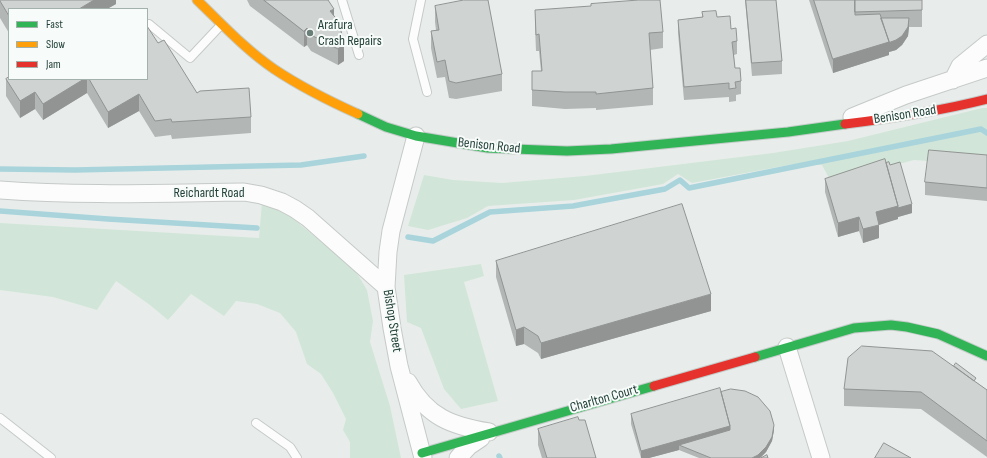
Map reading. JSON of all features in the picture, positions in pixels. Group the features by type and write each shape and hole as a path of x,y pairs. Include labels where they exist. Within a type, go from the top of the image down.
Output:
{"street":[{"name":"Benison Road","path":"197,0 244,44 274,69 316,95 386,127 416,136 488,148 567,151 626,148 788,132 919,114 952,108 987,99"},
{"path":"953,80 960,66 987,44"},
{"name":"Benison Road","path":"822,127 987,68"},
{"name":"Bishop Street","path":"416,136 391,231 386,288 388,308 399,366 422,455"},
{"name":"Reichardt Road","path":"0,190 31,193 113,195 244,192 261,195 282,202 308,218 386,288"},
{"name":"Charlton Court","path":"422,455 489,432 854,328 890,324 906,326 947,337 987,356"},
{"path":"787,347 821,458"},
{"path":"399,366 417,396 436,414 452,424 489,432"},
{"path":"458,458 469,446 489,432"}],"lane":[{"path":"342,0 359,55"},
{"path":"420,0 414,40 427,92"},
{"path":"148,24 190,58 222,24"},
{"path":"0,418 51,458"},
{"path":"256,423 290,447 297,458"}],"green space":[{"path":"987,108 987,165 914,160 831,182 822,165 794,164 692,183 678,174 663,184 574,200 488,206 467,218 428,230 408,226 424,175 453,180 502,183 585,176 773,153 848,141"},
{"path":"262,202 290,216 355,270 367,290 373,321 370,342 390,406 401,458 350,458 350,442 343,430 346,419 333,393 321,374 307,364 296,332 280,313 257,304 236,301 224,316 191,294 168,320 150,305 116,281 97,310 53,297 0,290 0,223 259,238"},
{"path":"481,264 484,276 464,282 498,401 461,409 444,389 421,328 407,322 404,275"}],"building":[{"path":"94,0 81,8 8,8 8,14 0,1"},
{"path":"264,0 328,0 334,9 330,11 339,22 344,44 338,49 311,35 307,28 304,31"},
{"path":"464,0 488,0 502,74 456,83 449,81 445,60 437,62 431,31 439,30 435,6"},
{"path":"639,0 660,0 663,32 649,33 653,88 596,94 596,92 532,90 532,71 542,71 539,34 536,35 535,10 591,6 591,4"},
{"path":"746,0 776,0 782,61 752,63"},
{"path":"814,0 855,0 855,15 880,14 889,42 833,59"},
{"path":"855,0 922,0 922,10 855,12"},
{"path":"716,11 717,17 730,16 731,29 736,28 737,41 732,42 735,68 740,68 741,81 735,82 736,88 729,89 729,83 684,87 678,20 703,17 702,12"},
{"path":"881,18 909,18 908,27 902,36 888,43 889,42"},
{"path":"148,28 158,43 164,40 197,93 200,91 249,88 251,117 172,122 171,119 155,121 139,94 108,112 90,80 148,80"},
{"path":"8,78 8,80 82,80 43,104 35,92 20,101 6,79"},
{"path":"929,150 987,155 987,188 925,182"},
{"path":"885,159 898,206 876,212 879,225 863,229 859,217 838,223 825,179"},
{"path":"889,162 890,165 900,162 912,204 898,208 886,163"},
{"path":"682,204 711,294 541,343 538,336 524,327 516,330 496,261"},
{"path":"862,346 932,351 987,390 987,441 921,392 844,389 848,358"},
{"path":"956,363 976,378 974,381 954,366"},
{"path":"720,388 730,426 641,451 631,414"},
{"path":"731,389 745,391 758,397 770,411 774,425 772,437 766,447 758,455 752,458 711,458 679,445 730,430 721,392"},
{"path":"578,417 579,420 585,420 596,458 547,458 538,429"},
{"path":"884,443 911,458 875,458"},
{"path":"767,455 768,458 761,458"}],"waterway":[{"path":"408,237 433,241 490,212 573,206 665,189 680,180 689,188 981,129 987,133"},
{"path":"0,169 75,170 301,165 364,156"},
{"path":"0,211 257,228"}],"traffic: fast":[{"path":"358,114 386,127 416,136 488,148 567,151 611,149 788,132 845,124"},
{"path":"755,357 854,328 891,325 938,334 987,356"},
{"path":"422,453 654,386"}],"traffic: slow":[{"path":"197,0 264,62 294,82 358,114"}],"traffic: jam":[{"path":"845,124 916,114 987,99"},
{"path":"654,386 755,357"}],"place":[{"name":"Arafura Crash Repairs","path":"310,33"}]}
